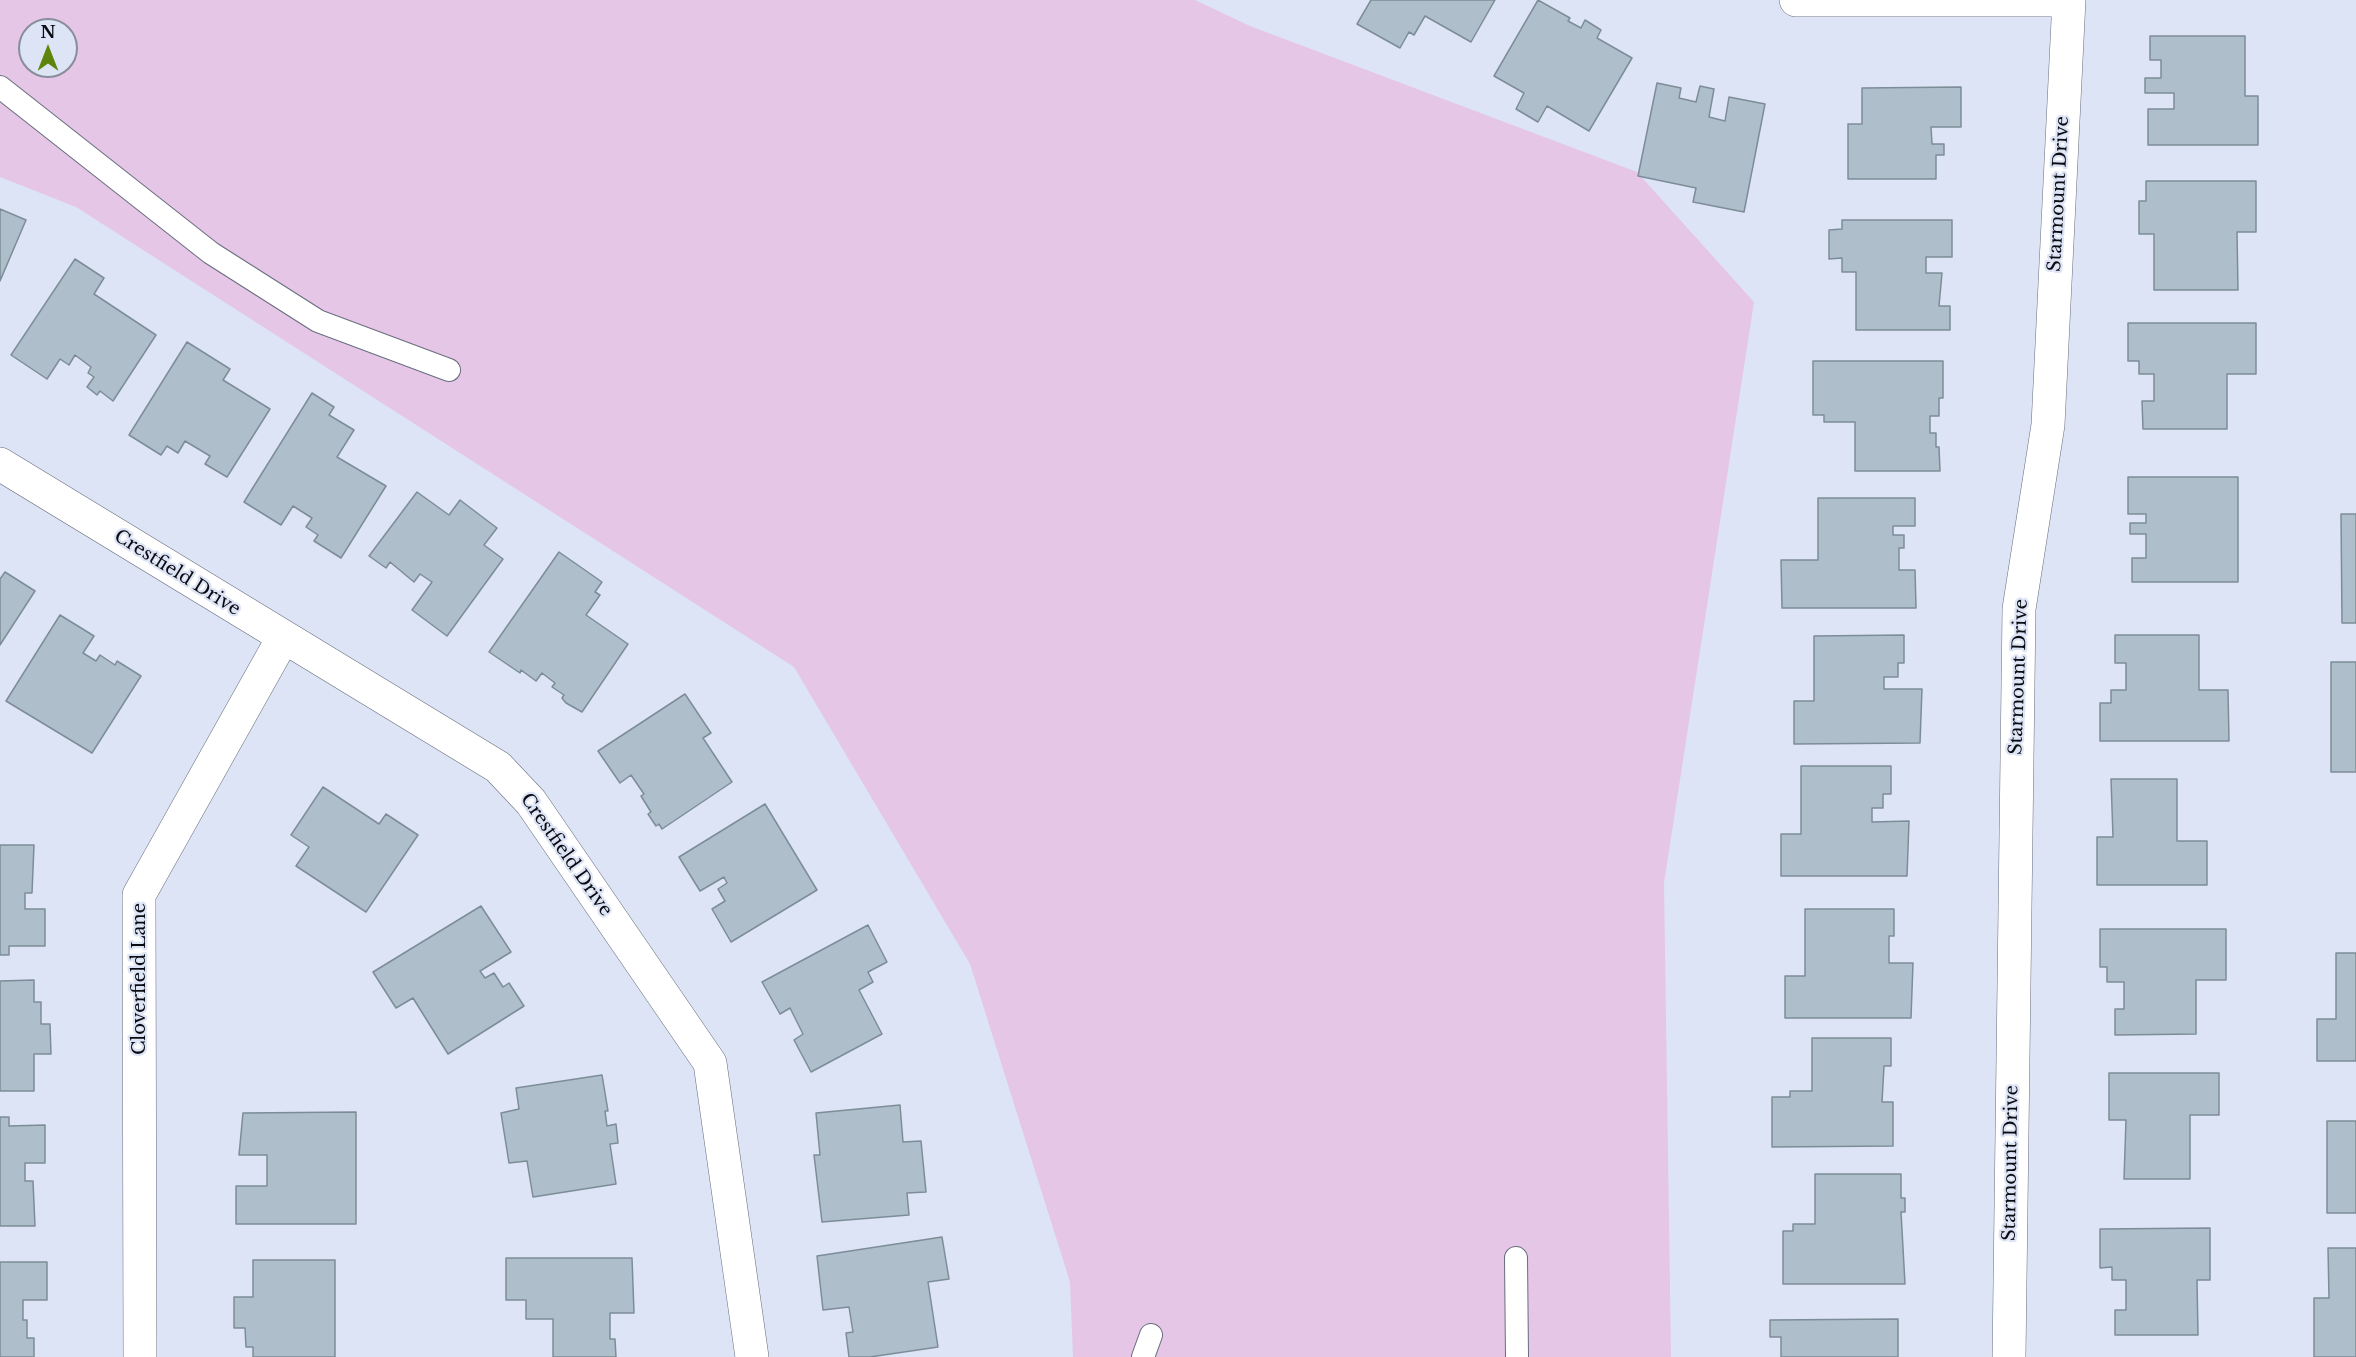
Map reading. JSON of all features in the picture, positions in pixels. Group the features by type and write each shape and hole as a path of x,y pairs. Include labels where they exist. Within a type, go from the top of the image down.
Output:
{"street":[{"path":"1796,0 2069,0"},
{"name":"Starmount Drive","path":"2009,1357 2019,609 2048,425 2069,0"},
{"name":"Crestfield Drive","path":"0,464 498,767 531,802 710,1063 752,1357"},
{"name":"Cloverfield Lane","path":"140,1357 139,895 283,638"}],"lane":[{"path":"0,87 211,253 318,321 449,370"},
{"path":"1516,1258 1517,1357"},
{"path":"1143,1357 1151,1335"}],"shaded area":[{"path":"0,0 1195,0 1250,26 1637,172 1754,302 1664,883 1671,1357 1073,1357 1070,1282 970,964 794,667 76,207 0,177"}],"building":[{"path":"1371,0 1495,0 1471,42 1425,16 1414,35 1409,32 1400,48 1357,24"},
{"path":"1538,0 1570,18 1568,21 1581,28 1585,20 1601,30 1597,38 1632,58 1589,131 1547,106 1538,122 1516,109 1524,93 1494,76"},
{"path":"2150,36 2245,36 2245,96 2258,96 2258,145 2148,145 2148,109 2174,109 2174,93 2145,93 2145,78 2161,78 2161,60 2150,60"},
{"path":"1657,83 1681,88 1679,98 1696,102 1700,86 1714,89 1709,117 1725,121 1729,97 1765,104 1744,212 1693,202 1696,188 1638,176"},
{"path":"1961,87 1961,127 1931,127 1932,144 1944,144 1944,155 1936,155 1936,179 1848,179 1848,124 1862,124 1862,88"},
{"path":"2146,181 2256,181 2256,232 2237,232 2238,290 2154,290 2154,234 2139,234 2139,201 2146,201"},
{"path":"0,209 26,220 0,281"},
{"path":"1842,220 1952,220 1952,257 1926,257 1926,273 1942,273 1939,306 1950,306 1950,330 1856,330 1856,272 1842,272 1842,258 1829,259 1829,230 1842,229"},
{"path":"75,259 104,278 94,294 156,335 113,401 100,391 97,395 87,387 94,377 88,373 91,367 75,355 69,365 60,359 47,379 11,355"},
{"path":"2128,323 2256,323 2256,374 2227,374 2227,429 2143,429 2142,401 2154,401 2154,374 2139,374 2139,361 2128,361"},
{"path":"187,342 230,369 223,380 270,409 227,477 205,464 210,456 185,441 178,453 167,446 161,455 129,435"},
{"path":"1813,361 1943,361 1943,398 1939,398 1939,416 1930,416 1930,433 1936,433 1936,447 1939,447 1940,471 1855,471 1855,422 1824,422 1824,415 1813,415"},
{"path":"312,393 334,407 329,415 354,430 337,457 386,486 341,558 314,541 318,535 306,527 312,518 293,506 281,525 244,502"},
{"path":"2128,477 2238,477 2238,582 2132,582 2132,558 2146,558 2146,534 2130,534 2130,523 2146,523 2146,514 2128,514"},
{"path":"417,492 449,515 460,500 497,528 484,545 503,559 447,636 412,610 432,582 420,574 414,582 390,562 386,568 369,556"},
{"path":"1818,498 1915,498 1915,526 1893,526 1893,535 1904,535 1904,548 1899,548 1899,570 1915,570 1916,608 1782,608 1781,560 1818,560"},
{"path":"2341,514 2356,514 2356,623 2342,623"},
{"path":"559,552 602,582 595,592 600,595 586,615 628,644 582,712 566,703 562,698 564,695 552,687 555,683 542,673 536,681 489,652"},
{"path":"5,572 35,591 0,645 0,579"},
{"path":"60,615 94,636 83,653 96,661 100,655 115,665 117,661 141,676 92,753 6,701"},
{"path":"1904,635 1904,663 1898,663 1898,677 1884,677 1884,689 1922,689 1920,743 1794,744 1794,701 1814,701 1814,636"},
{"path":"2115,635 2199,635 2199,690 2228,690 2229,741 2100,741 2100,703 2111,703 2111,690 2126,690 2126,663 2115,663"},
{"path":"2331,662 2356,662 2356,772 2331,772"},
{"path":"685,694 711,733 703,738 732,782 662,829 659,824 656,826 648,814 651,812 641,796 644,794 631,775 620,783 598,751"},
{"path":"1801,766 1891,766 1891,794 1883,794 1883,808 1872,808 1872,822 1909,821 1907,876 1781,876 1781,834 1801,834"},
{"path":"2111,779 2177,779 2177,841 2207,841 2207,885 2097,885 2097,837 2113,837"},
{"path":"323,787 379,824 386,814 418,835 366,912 296,866 309,847 291,835"},
{"path":"765,804 817,890 731,942 712,909 725,901 718,889 727,883 724,877 700,891 679,857"},
{"path":"0,845 34,845 32,893 25,893 25,909 45,909 45,946 9,946 9,955 0,955"},
{"path":"481,906 511,952 480,971 485,978 494,973 503,987 509,983 524,1006 448,1054 413,998 396,1008 373,972"},
{"path":"1805,909 1894,909 1894,936 1889,936 1889,963 1913,963 1911,1018 1785,1018 1785,976 1805,976"},
{"path":"868,925 887,962 868,972 873,982 859,990 882,1034 811,1072 794,1040 803,1034 790,1008 780,1014 762,982"},
{"path":"2100,929 2226,929 2226,980 2196,980 2196,1034 2115,1035 2115,1009 2124,1009 2124,982 2107,982 2107,967 2100,967"},
{"path":"2336,953 2356,953 2356,1061 2317,1061 2317,1019 2336,1019"},
{"path":"34,980 34,1002 41,1002 41,1024 50,1024 51,1054 34,1054 34,1091 0,1091 0,981"},
{"path":"1812,1038 1891,1038 1891,1066 1884,1066 1882,1102 1893,1102 1893,1146 1772,1147 1772,1097 1790,1097 1790,1091 1812,1091"},
{"path":"2109,1073 2219,1073 2219,1115 2190,1115 2190,1179 2124,1179 2126,1120 2109,1120"},
{"path":"602,1075 608,1111 605,1111 607,1126 616,1124 618,1143 610,1144 616,1184 533,1197 527,1161 509,1163 501,1113 519,1109 516,1088"},
{"path":"900,1105 903,1142 921,1141 926,1192 907,1193 909,1215 822,1222 814,1155 820,1155 816,1113"},
{"path":"356,1112 356,1224 236,1224 236,1186 267,1186 267,1155 239,1155 243,1113"},
{"path":"0,1117 9,1117 9,1126 45,1125 45,1163 25,1163 25,1181 33,1181 35,1226 0,1226"},
{"path":"2327,1121 2356,1121 2356,1213 2327,1213"},
{"path":"1815,1174 1901,1174 1901,1198 1905,1198 1905,1212 1901,1212 1905,1284 1783,1284 1783,1231 1793,1231 1793,1224 1815,1224"},
{"path":"2210,1228 2210,1280 2197,1280 2198,1335 2115,1335 2115,1310 2126,1310 2126,1280 2112,1280 2112,1267 2100,1268 2100,1229"},
{"path":"942,1237 949,1279 928,1282 938,1347 870,1357 849,1357 846,1333 853,1332 849,1307 823,1310 817,1256"},
{"path":"2328,1248 2356,1248 2356,1357 2314,1357 2314,1298 2329,1298"},
{"path":"506,1258 632,1258 634,1313 610,1313 610,1339 615,1339 616,1357 553,1357 553,1319 526,1319 526,1300 506,1300"},
{"path":"253,1260 335,1260 335,1357 253,1357 253,1347 246,1347 245,1328 234,1328 234,1297 253,1297"},
{"path":"0,1262 47,1262 47,1300 23,1300 23,1320 27,1320 27,1338 34,1338 34,1357 0,1357"},
{"path":"1898,1319 1898,1357 1781,1357 1781,1337 1770,1337 1770,1320"}]}
